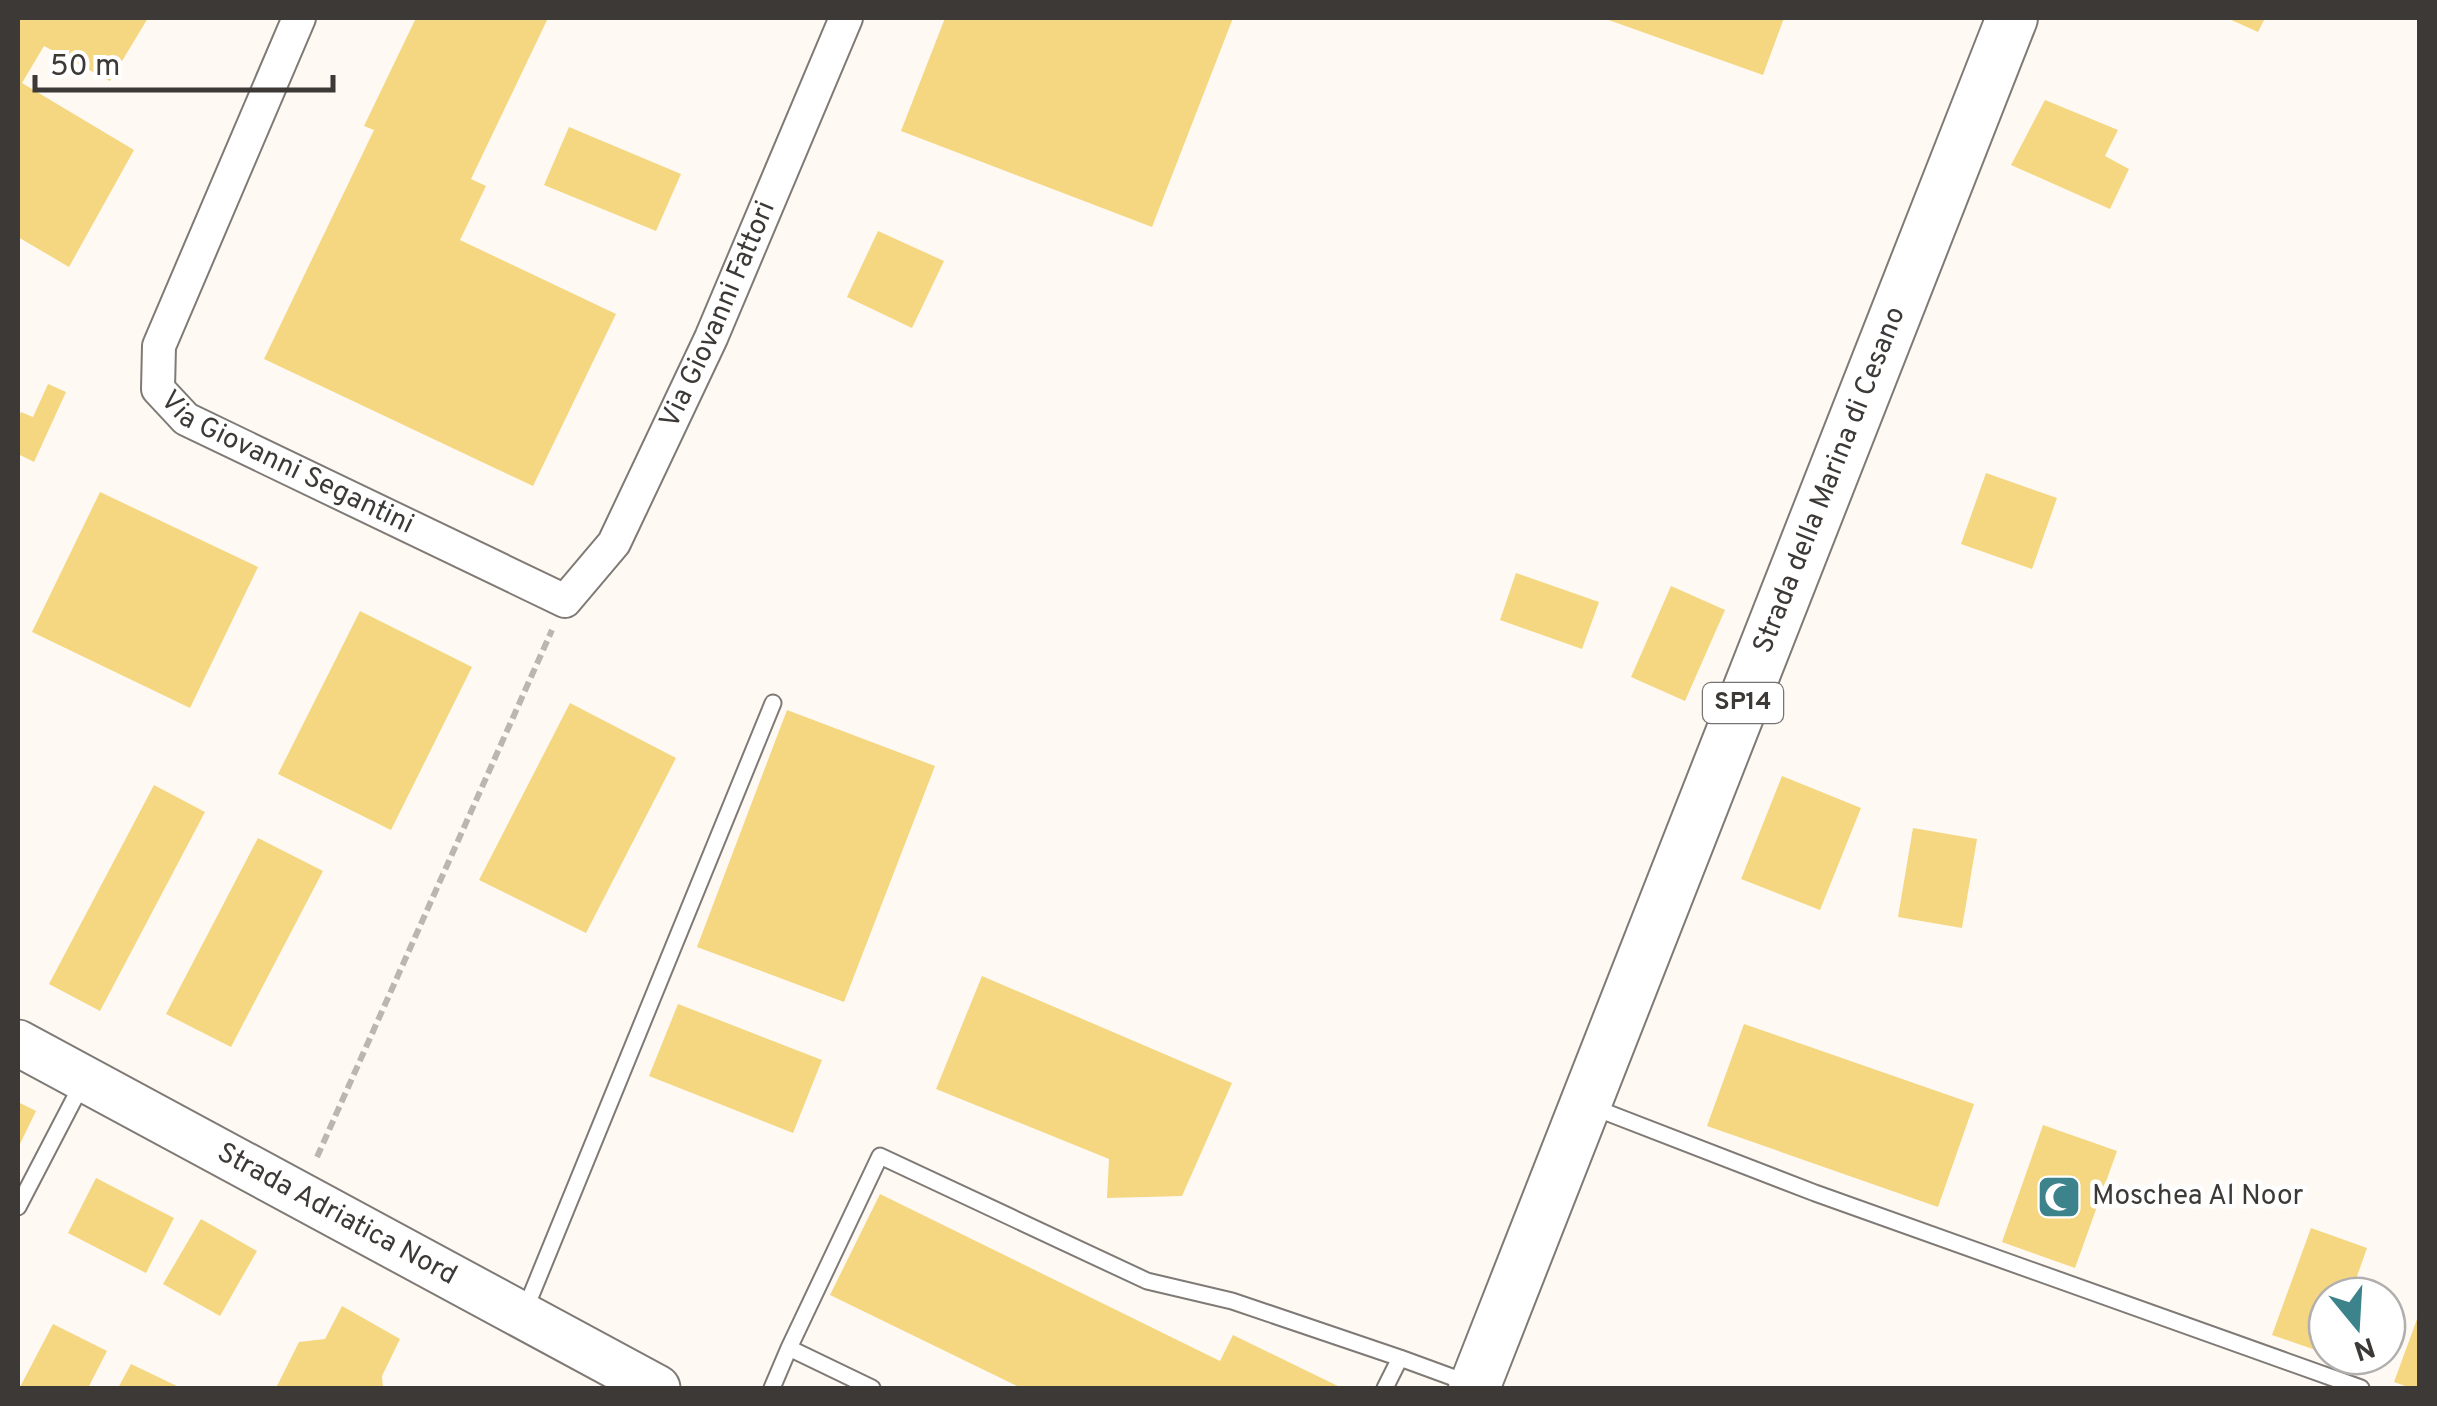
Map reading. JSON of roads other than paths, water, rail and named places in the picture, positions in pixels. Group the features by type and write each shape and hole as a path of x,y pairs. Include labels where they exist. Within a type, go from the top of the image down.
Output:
{"main road":[{"name":"Strada della Marina di Cesano","path":"1475,1387 2012,18"},
{"name":"Strada Adriatica Nord","path":"18,1043 657,1388"}],"street":[{"name":"Via Giovanni Segantini","path":"299,18 159,346 158,390 186,420 565,601"},
{"name":"Via Giovanni Fattori","path":"565,601 614,544 711,338 846,18"}],"lane":[{"path":"522,1316 773,703"},
{"path":"18,1207 84,1079"},
{"path":"1586,1104 1815,1193 2361,1388"},
{"path":"772,1388 880,1156 1147,1281 1232,1301 1475,1387"},
{"path":"789,1348 872,1388"},
{"path":"1384,1388 1400,1358"}],"place":[{"name":"Moschea Al Noor","path":"2059,1197"}]}
